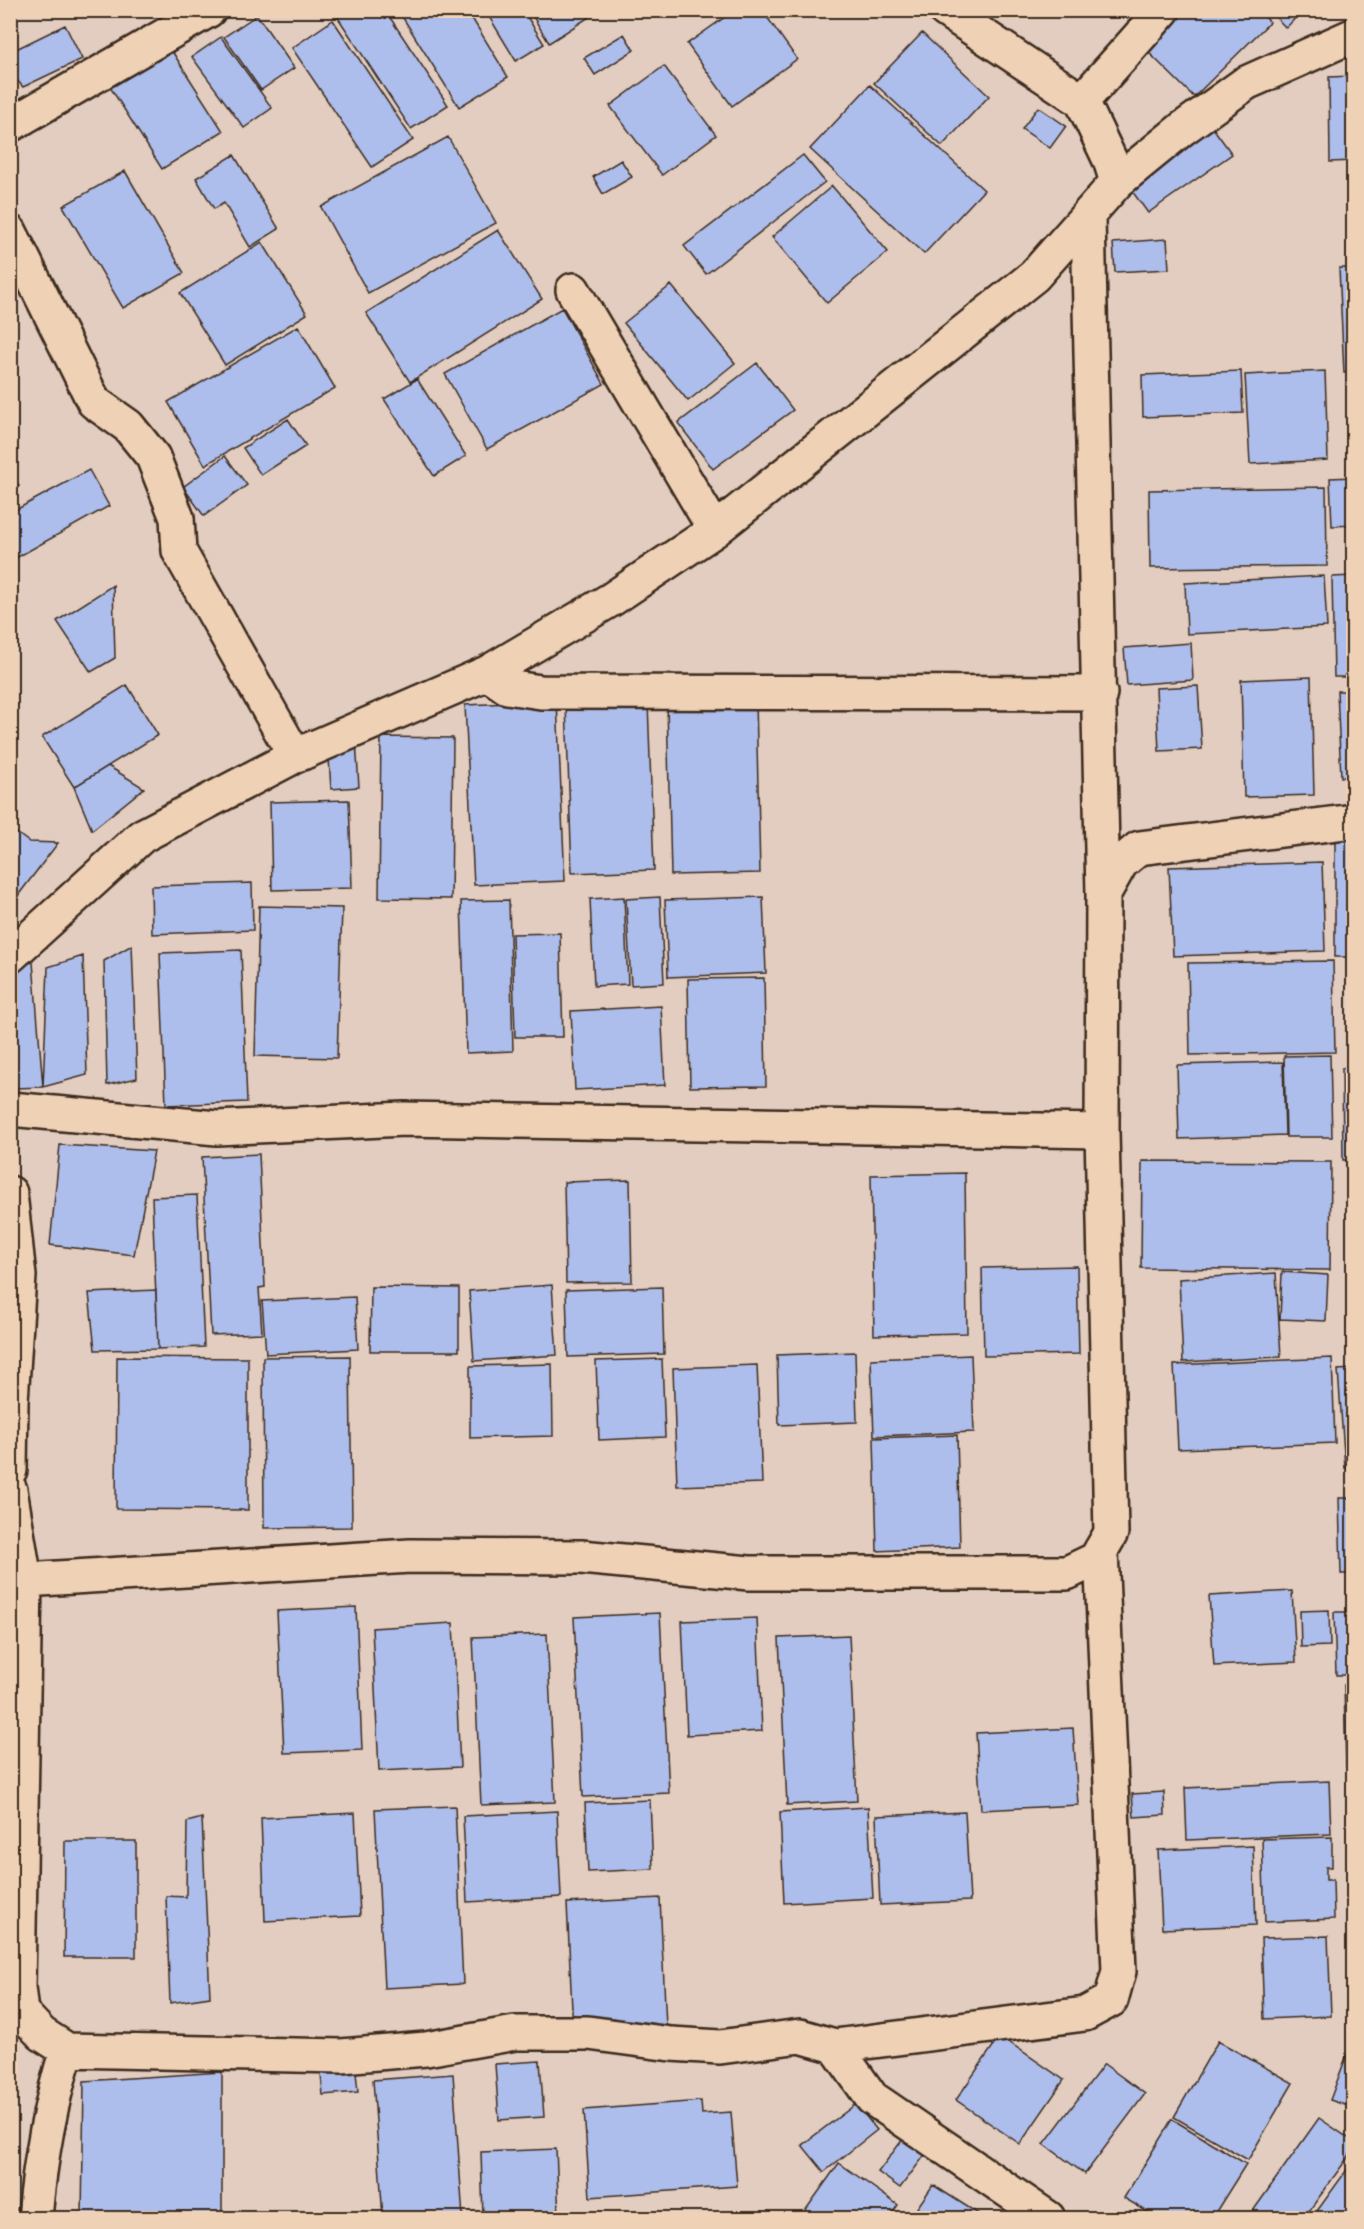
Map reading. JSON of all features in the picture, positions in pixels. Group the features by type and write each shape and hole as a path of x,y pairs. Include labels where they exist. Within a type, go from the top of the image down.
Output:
{"street":[{"path":"10,125 209,10"},
{"path":"945,10 1082,101 1110,160 1117,182"},
{"path":"1082,101 1162,10"},
{"path":"10,957 142,836 295,756 487,673 612,599 715,530 1034,276 1117,182 1246,83 1353,35"},
{"path":"25,1580 410,1556 581,1557 749,1573 1067,1573 1096,1559 1111,1533 1101,1131 1103,895 1100,693 1088,217"},
{"path":"10,232 94,402 128,426 153,458 177,518 179,550 295,756"},
{"path":"573,290 715,530"},
{"path":"487,673 507,687 541,692 1100,693"},
{"path":"1103,895 1121,863 1139,848 1353,821"},
{"path":"10,1109 217,1128 404,1119 1101,1131"},
{"path":"10,1193 19,1276 10,1470"},
{"path":"10,1490 25,1580 18,1987 21,2012 42,2034 67,2050 272,2057 341,2056 426,2049 514,2033 588,2033 671,2044 720,2047 800,2036 835,2046 1085,2014 1111,2000 1119,1971 1101,1550"},
{"path":"835,2046 872,2097 1048,2218"},
{"path":"35,2218 39,2161 52,2097 67,2050"}],"building":[{"path":"333,10 385,10 448,105 411,129"},
{"path":"398,10 467,10 508,77 459,107"},
{"path":"485,10 523,10 544,44 516,61"},
{"path":"529,10 600,10 549,43"},
{"path":"735,10 762,10 797,59 732,106 687,44"},
{"path":"1166,10 1258,10 1270,22 1194,97 1136,40"},
{"path":"1269,10 1303,10 1286,28"},
{"path":"257,15 294,68 261,90 224,37"},
{"path":"333,20 413,140 372,167 292,48"},
{"path":"65,25 82,59 23,87 10,72 10,52"},
{"path":"922,33 989,96 942,146 874,83"},
{"path":"624,34 634,50 595,75 584,58"},
{"path":"221,37 272,108 244,128 192,57"},
{"path":"170,48 223,131 162,169 110,87"},
{"path":"664,66 716,135 662,175 610,106"},
{"path":"1354,76 1354,161 1330,162 1329,77"},
{"path":"870,85 984,190 924,254 810,149"},
{"path":"1038,107 1066,126 1050,148 1022,129"},
{"path":"1213,128 1232,154 1148,213 1129,187"},
{"path":"448,137 496,223 368,293 321,207"},
{"path":"234,155 279,229 250,247 224,203 214,209 196,178"},
{"path":"803,155 825,182 706,274 684,246"},
{"path":"621,160 632,177 603,194 593,177"},
{"path":"125,171 184,273 123,308 63,206"},
{"path":"832,186 888,252 827,303 772,237"},
{"path":"498,230 542,299 410,382 366,313"},
{"path":"1167,239 1169,269 1115,272 1113,243"},
{"path":"262,242 307,314 225,365 180,293"},
{"path":"1339,268 1354,268 1354,372 1344,373"},
{"path":"671,285 735,363 688,401 624,323"},
{"path":"562,308 604,384 487,449 445,374"},
{"path":"298,326 335,388 205,465 168,402"},
{"path":"757,363 793,410 713,469 678,423"},
{"path":"1241,371 1243,413 1143,417 1142,375"},
{"path":"1325,371 1328,460 1250,464 1245,375"},
{"path":"417,379 466,456 434,476 384,399"},
{"path":"288,419 306,446 261,475 243,448"},
{"path":"225,456 247,485 204,516 183,487"},
{"path":"89,470 109,506 16,558 10,547 10,513"},
{"path":"10,471 19,486 10,491"},
{"path":"1354,477 1354,525 1332,526 1330,478"},
{"path":"1326,487 1327,566 1150,568 1149,490"},
{"path":"1324,576 1327,627 1187,634 1185,583"},
{"path":"1354,576 1354,677 1334,677 1332,577"},
{"path":"113,585 115,658 91,672 57,621"},
{"path":"1191,643 1193,680 1127,685 1124,648"},
{"path":"1311,677 1314,795 1244,797 1241,680"},
{"path":"127,685 158,735 74,787 42,737"},
{"path":"1198,686 1202,749 1159,751 1156,688"},
{"path":"1337,691 1354,691 1354,776 1341,777"},
{"path":"10,698 17,713 10,715"},
{"path":"557,701 565,881 474,885 465,705"},
{"path":"756,701 760,873 671,875 667,703"},
{"path":"648,702 654,870 572,873 566,705"},
{"path":"381,737 453,738 451,899 379,898"},
{"path":"356,741 359,787 331,789 328,743"},
{"path":"108,766 144,788 92,830 74,787"},
{"path":"349,800 352,888 272,890 270,802"},
{"path":"10,828 29,842 58,843 13,902 10,899"},
{"path":"1335,839 1354,839 1354,957 1335,957"},
{"path":"1322,862 1325,951 1173,956 1169,867"},
{"path":"252,883 253,930 152,934 151,886"},
{"path":"624,897 628,984 594,986 590,899"},
{"path":"660,897 664,983 631,985 626,899"},
{"path":"763,897 766,973 668,977 665,900"},
{"path":"509,900 513,1051 466,1053 461,901"},
{"path":"259,906 342,908 337,1058 255,1056"},
{"path":"560,933 563,1037 515,1037 512,934"},
{"path":"132,945 137,1078 107,1085 104,961"},
{"path":"241,950 247,1102 166,1105 160,953"},
{"path":"83,956 87,1075 43,1087 48,967"},
{"path":"1333,961 1335,1052 1190,1055 1188,963"},
{"path":"33,962 43,1087 16,1088 10,1061 10,968"},
{"path":"764,978 766,1086 690,1087 688,979"},
{"path":"661,1006 665,1085 575,1090 571,1011"},
{"path":"1330,1055 1332,1137 1286,1137 1284,1056"},
{"path":"1283,1062 1285,1135 1179,1139 1177,1065"},
{"path":"1342,1068 1354,1068 1354,1160 1343,1160"},
{"path":"60,1145 154,1151 134,1255 50,1245"},
{"path":"259,1154 265,1287 259,1288 262,1333 211,1335 202,1157"},
{"path":"1142,1161 1331,1162 1330,1270 1141,1268"},
{"path":"965,1173 967,1333 874,1335 871,1175"},
{"path":"630,1180 632,1282 566,1283 564,1182"},
{"path":"197,1195 204,1347 158,1349 152,1197"},
{"path":"1077,1266 1079,1354 984,1356 982,1268"},
{"path":"1282,1272 1328,1275 1326,1321 1280,1319"},
{"path":"1276,1273 1281,1357 1183,1362 1179,1279"},
{"path":"552,1285 557,1355 474,1361 469,1291"},
{"path":"371,1287 459,1288 459,1351 370,1351"},
{"path":"662,1287 664,1354 568,1357 566,1290"},
{"path":"156,1290 158,1349 95,1350 89,1293"},
{"path":"355,1297 358,1349 266,1354 262,1301"},
{"path":"855,1352 857,1422 779,1425 777,1355"},
{"path":"971,1355 974,1432 874,1436 871,1359"},
{"path":"350,1356 352,1527 264,1528 263,1357"},
{"path":"117,1357 248,1358 248,1510 116,1509"},
{"path":"1332,1358 1335,1443 1178,1449 1174,1365"},
{"path":"662,1359 665,1437 599,1440 596,1361"},
{"path":"552,1364 553,1436 470,1438 470,1366"},
{"path":"757,1365 762,1483 677,1486 673,1368"},
{"path":"1354,1369 1354,1467 1345,1468 1338,1370"},
{"path":"957,1435 960,1547 877,1551 874,1438"},
{"path":"1339,1498 1354,1498 1354,1574 1341,1574"},
{"path":"1292,1591 1296,1662 1214,1666 1209,1596"},
{"path":"356,1607 362,1750 284,1753 277,1611"},
{"path":"1329,1610 1330,1646 1301,1647 1300,1611"},
{"path":"1334,1612 1354,1612 1354,1675 1336,1675"},
{"path":"660,1613 669,1793 583,1797 574,1617"},
{"path":"757,1618 762,1731 687,1735 682,1621"},
{"path":"453,1623 460,1767 379,1771 372,1628"},
{"path":"547,1634 555,1802 481,1805 473,1637"},
{"path":"849,1635 857,1801 787,1805 779,1638"},
{"path":"1354,1684 1354,1767 1346,1767 1344,1685"},
{"path":"1073,1728 1078,1805 981,1810 976,1733"},
{"path":"1329,1781 1331,1834 1187,1840 1185,1788"},
{"path":"1164,1792 1165,1815 1134,1817 1132,1794"},
{"path":"650,1800 653,1869 588,1872 585,1803"},
{"path":"455,1806 463,1984 384,1988 375,1809"},
{"path":"868,1807 873,1898 784,1903 780,1812"},
{"path":"557,1811 561,1897 467,1902 463,1816"},
{"path":"965,1812 970,1901 880,1905 876,1816"},
{"path":"355,1813 360,1916 265,1921 261,1818"},
{"path":"202,1818 210,1997 170,2003 166,1896 186,1897 187,1822"},
{"path":"1332,1837 1332,1867 1326,1867 1326,1880 1333,1880 1334,1919 1265,1922 1262,1839"},
{"path":"65,1841 136,1841 136,1957 64,1957"},
{"path":"1253,1846 1256,1925 1162,1929 1158,1850"},
{"path":"660,1898 666,2027 573,2031 567,1903"},
{"path":"1328,1936 1331,2016 1264,2019 1261,1938"},
{"path":"1000,2036 1064,2080 1020,2144 956,2100"},
{"path":"1354,2036 1354,2108 1330,2100"},
{"path":"1218,2041 1293,2083 1248,2160 1174,2117"},
{"path":"540,2061 544,2117 499,2120 495,2064"},
{"path":"355,2062 358,2092 323,2095 320,2065"},
{"path":"1104,2064 1145,2094 1085,2174 1044,2144"},
{"path":"222,2072 222,2218 82,2218 84,2081"},
{"path":"453,2074 463,2218 383,2218 373,2080"},
{"path":"701,2101 702,2114 731,2112 737,2186 590,2197 584,2110"},
{"path":"856,2104 877,2130 824,2172 802,2145"},
{"path":"1319,2118 1354,2142 1354,2149 1304,2218 1248,2218"},
{"path":"1172,2119 1246,2164 1212,2218 1158,2218 1124,2198"},
{"path":"903,2139 925,2155 900,2188 878,2172"},
{"path":"556,2149 559,2218 483,2218 481,2152"},
{"path":"1354,2160 1354,2218 1312,2218"},
{"path":"839,2163 898,2205 889,2218 800,2218"},
{"path":"933,2185 985,2218 910,2218"}]}
